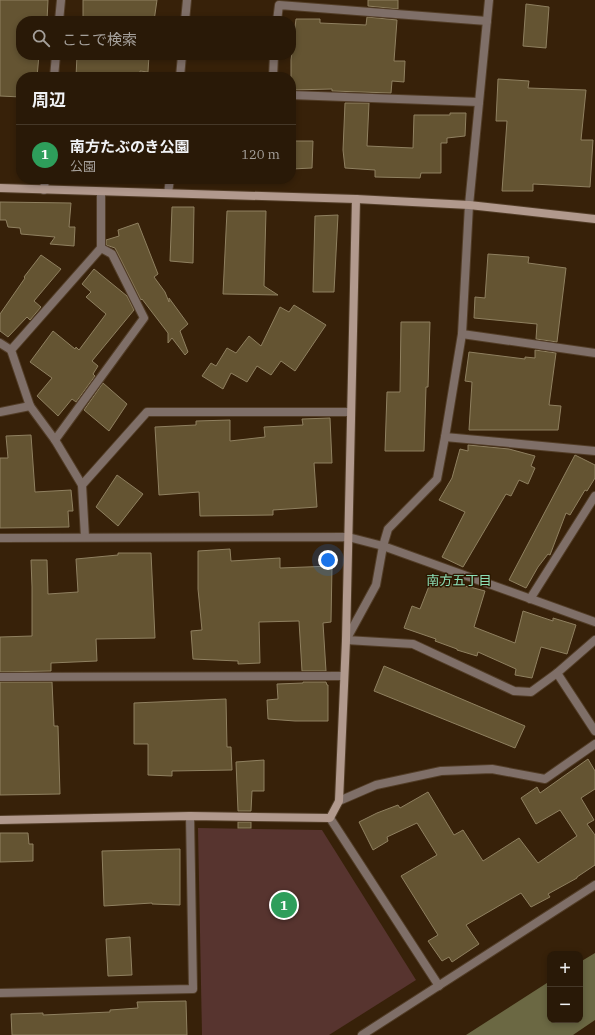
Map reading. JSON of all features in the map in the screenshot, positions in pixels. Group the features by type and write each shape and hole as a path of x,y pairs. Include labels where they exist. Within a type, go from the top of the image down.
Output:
{"street":[{"path":"59,16 61,0"},
{"path":"185,16 187,0"},
{"path":"346,640 376,585 383,546 388,529 437,479 462,334 469,205 489,0"},
{"path":"278,16 279,5 487,21"},
{"path":"54,72 56,60"},
{"path":"180,72 182,60"},
{"path":"272,72 274,60"},
{"path":"296,95 479,102"},
{"path":"44,190 45,184"},
{"path":"168,193 169,184"},
{"path":"0,188 356,199 469,205 595,219"},
{"path":"11,350 101,248 101,192"},
{"path":"330,818 340,801 346,640 356,199"},
{"path":"55,440 144,318 112,254 101,248"},
{"path":"462,334 595,353"},
{"path":"0,343 11,350 30,406 55,440 82,485 85,537"},
{"path":"0,412 30,406"},
{"path":"82,485 147,412 351,412"},
{"path":"445,437 595,451"},
{"path":"530,599 595,496"},
{"path":"0,538 348,537 383,546 595,622"},
{"path":"346,640 413,644 514,691 531,692 557,673 595,640"},
{"path":"557,673 594,726"},
{"path":"0,677 344,676"},
{"path":"340,801 376,785 441,771 492,769 545,779 595,744"},
{"path":"0,820 190,816 330,818"},
{"path":"0,993 193,989 190,816"},
{"path":"330,818 439,986"},
{"path":"362,1035 595,885"}],"shaded area":[{"path":"198,828 322,830 416,980 329,1035 202,1035"},
{"path":"595,953 595,1020 573,1035 466,1035 547,983 547,1023 583,1023 583,960"}],"building":[{"path":"0,0 48,0 47,16 16,16 16,60 39,60 37,72 16,72 16,97 0,96"},
{"path":"83,0 157,0 155,16 83,16"},
{"path":"368,0 398,0 398,9 368,6"},
{"path":"526,4 549,7 546,48 523,46"},
{"path":"367,17 397,20 394,61 405,61 404,82 392,81 391,93 332,91 332,89 296,90 296,72 291,72 291,60 296,60 296,19 320,19 320,23 366,25"},
{"path":"77,60 149,60 148,72 76,72"},
{"path":"498,79 529,81 528,88 586,90 581,140 593,140 590,187 533,184 533,191 502,191 507,121 496,121"},
{"path":"345,103 369,103 367,146 413,148 414,115 450,115 450,113 466,113 465,136 447,138 447,143 441,143 441,173 421,173 420,178 375,177 375,170 345,168 343,150"},
{"path":"296,141 313,141 312,168 296,169"},
{"path":"0,202 71,203 69,227 75,227 74,246 50,244 55,237 21,234 20,228 8,227 6,220 0,220"},
{"path":"172,207 194,207 193,263 170,261"},
{"path":"227,211 266,211 264,286 278,295 223,294"},
{"path":"338,215 334,292 313,292 315,216"},
{"path":"138,223 158,274 154,277 165,292 169,302 169,298 188,324 180,331 188,352 185,355 172,338 168,343 168,333 142,299 141,300 115,248 106,245 106,240 119,236 118,230"},
{"path":"488,254 529,257 528,263 566,268 557,342 536,339 537,324 474,318 475,297 485,298"},
{"path":"41,255 61,269 34,301 41,307 30,320 27,317 8,337 0,331 0,314 25,278 24,277"},
{"path":"94,269 127,296 134,310 92,361 98,366 93,374 95,376 76,402 72,399 58,416 37,396 52,378 30,362 53,331 75,349 76,347 79,350 106,314 86,297 91,292 82,284"},
{"path":"294,305 326,325 295,371 281,361 271,375 257,366 247,382 231,373 223,389 202,376 211,363 216,366 227,348 236,353 249,336 261,346 280,307 289,312"},
{"path":"401,322 430,322 424,451 385,451 387,392 400,392"},
{"path":"535,350 556,353 549,405 561,406 558,430 469,430 472,382 465,381 469,352 525,359 525,357 535,358"},
{"path":"103,383 127,404 109,431 84,410"},
{"path":"330,418 332,463 314,463 317,507 273,510 273,515 200,516 199,492 159,495 155,427 196,425 196,421 230,420 230,441 265,437 264,427 303,425 302,419"},
{"path":"31,435 35,492 71,490 73,511 68,511 69,527 0,528 0,458 8,458 6,436"},
{"path":"468,445 509,449 535,456 531,466 535,468 528,484 519,480 511,496 506,494 463,567 442,557 465,512 439,500 452,478 460,449 468,451"},
{"path":"575,455 595,465 595,478 587,491 585,490 570,515 566,513 550,555 548,554 538,567 526,588 509,580"},
{"path":"117,475 143,494 118,526 96,507"},
{"path":"230,549 231,561 280,558 280,568 332,566 331,622 323,623 326,671 302,671 299,621 259,622 260,663 238,664 238,661 193,659 191,631 202,630 198,589 198,551"},
{"path":"118,553 151,553 155,638 96,639 97,661 51,663 51,671 0,672 0,637 32,636 31,560 47,560 48,594 78,592 76,559 118,555"},
{"path":"431,581 470,587 485,591 474,627 515,643 523,611 553,621 553,618 576,625 567,654 541,647 532,678 515,675 516,669 478,652 477,656 457,650 435,641 436,639 404,628 412,606 420,609"},
{"path":"384,666 525,726 515,748 374,691"},
{"path":"0,682 52,682 54,726 58,726 60,794 0,795"},
{"path":"326,682 328,685 328,721 268,719 267,700 278,699 277,684"},
{"path":"226,699 227,747 231,747 232,770 172,771 172,776 148,775 148,744 134,744 134,703"},
{"path":"588,759 595,771 595,789 581,798 594,820 587,824 595,835 595,865 577,878 548,894 550,897 531,907 521,893 466,925 479,944 452,962 449,957 442,961 428,941 438,935 401,876 437,855 417,823 387,837 388,841 373,850 359,822 398,805 400,808 428,792 454,835 463,830 483,861 519,838 538,863 577,836 560,810 536,824 521,798 537,787 540,793"},
{"path":"264,760 264,791 252,791 251,811 238,811 236,762"},
{"path":"238,822 251,822 251,828 238,828"},
{"path":"0,833 28,833 29,844 33,844 33,861 0,862"},
{"path":"180,849 180,905 152,903 104,906 102,851"},
{"path":"130,937 132,975 108,976 106,939"},
{"path":"186,1001 187,1035 12,1035 11,1014 43,1013 43,1015 110,1012 110,1010 138,1008 137,1002"}],"place":[{"name":"南方たぶのき公園","path":"284,905"}],"district":[{"name":"南方五丁目","path":"459,580"}]}
